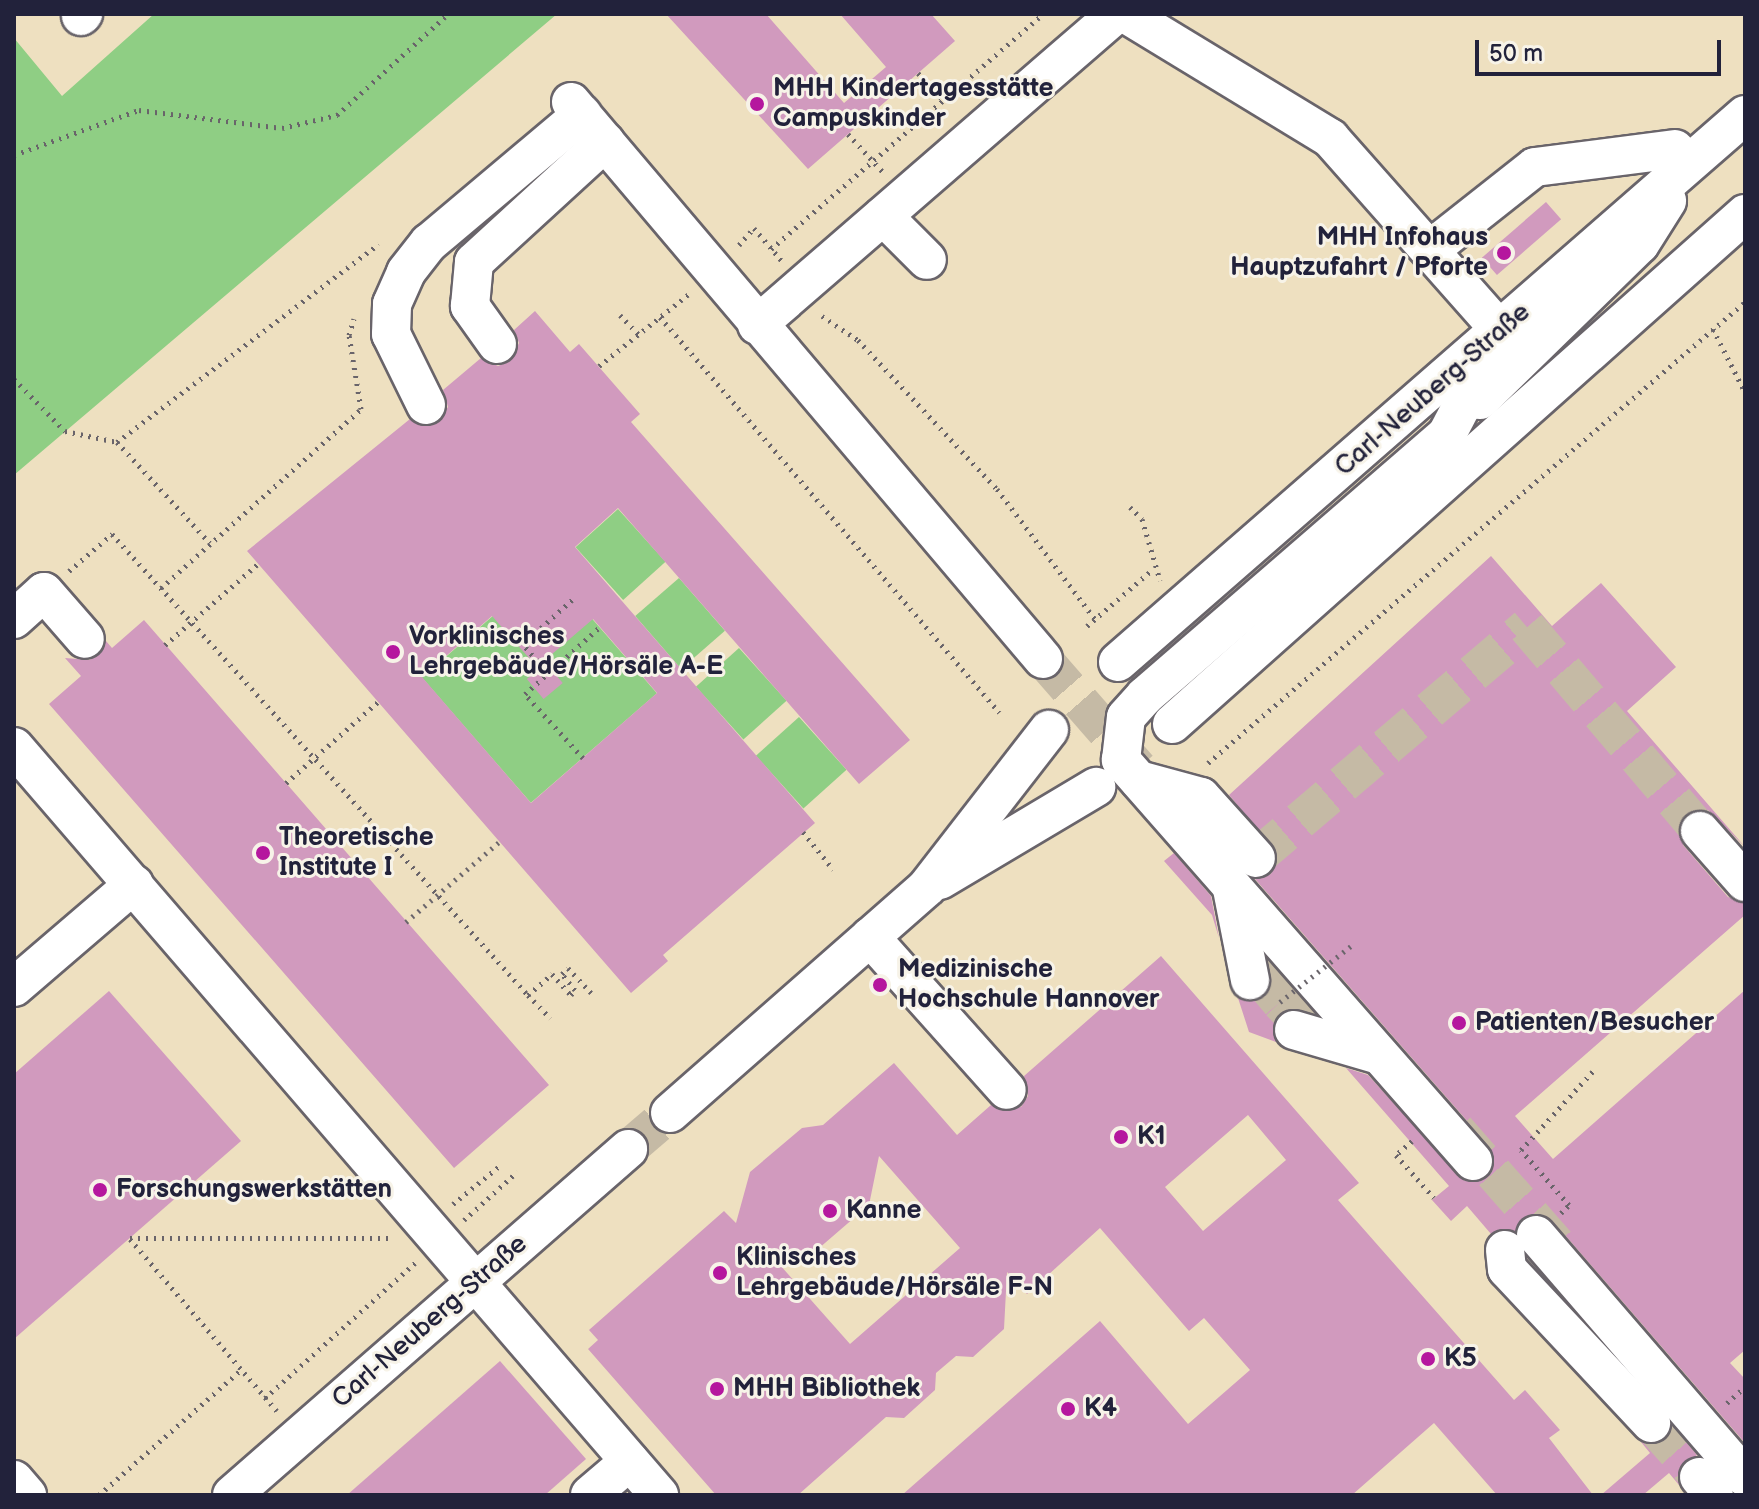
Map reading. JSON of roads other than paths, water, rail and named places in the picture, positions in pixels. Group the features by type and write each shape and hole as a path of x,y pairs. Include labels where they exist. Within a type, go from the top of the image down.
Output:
{"lane":[{"path":"757,325 1116,14"},
{"path":"1126,14 1330,138 1501,331 1447,434"},
{"name":"Carl-Neuberg-Straße","path":"1118,662 1501,331 1684,156 1745,115"},
{"path":"586,119 757,325 1043,659"},
{"path":"497,344 470,306 474,262 586,119"},
{"path":"426,405 391,334 392,304 406,272 429,243 586,119"},
{"path":"1431,249 1535,167 1684,156"},
{"path":"1473,1161 1379,1055 1243,871 1139,780 1121,760 1126,717 1447,434 1640,244 1684,156"},
{"path":"1172,724 1691,268 1745,214"},
{"path":"883,216 927,260"},
{"path":"1691,268 1745,241"},
{"path":"14,619 44,592 85,639"},
{"path":"927,887 1049,730"},
{"path":"14,747 134,884 454,1229 480,1279 659,1495"},
{"path":"670,1113 927,887 1096,787"},
{"path":"1700,831 1745,882"},
{"path":"1243,871 1275,1004 1379,1055"},
{"path":"14,987 134,884"},
{"path":"870,937 1007,1090"},
{"name":"Carl-Neuberg-Straße","path":"232,1495 628,1149"},
{"path":"1651,1423 1507,1269 1520,1242 1745,1477"},
{"path":"590,1495 630,1461"},
{"path":"14,1480 27,1495"}],"tunnel":[{"path":"1256,858 1527,627 1700,831"},
{"path":"1043,659 1138,768"},
{"path":"1251,942 1256,973 1280,1002 1302,1025 1334,1031"},
{"path":"628,1149 670,1113"},
{"path":"1456,1130 1566,1255"},
{"path":"1651,1423 1699,1477"}],"place":[{"name":"MHH Kindertagesstätte Campuskinder","path":"757,104"},
{"name":"MHH Infohaus Hauptzufahrt / Pforte","path":"1504,253"},
{"name":"Vorklinisches Lehrgebäude/Hörsäle A-E","path":"393,652"},
{"name":"Theoretische Institute I","path":"263,853"},
{"name":"Medizinische Hochschule Hannover","path":"880,985"},
{"name":"Patienten/Besucher","path":"1459,1023"},
{"name":"K1","path":"1121,1137"},
{"name":"Forschungswerkstätten","path":"100,1190"},
{"name":"Kanne","path":"830,1211"},
{"name":"Klinisches Lehrgebäude/Hörsäle F-N","path":"720,1273"},
{"name":"K5","path":"1428,1359"},
{"name":"MHH Bibliothek","path":"717,1389"},
{"name":"K4","path":"1068,1409"}]}
